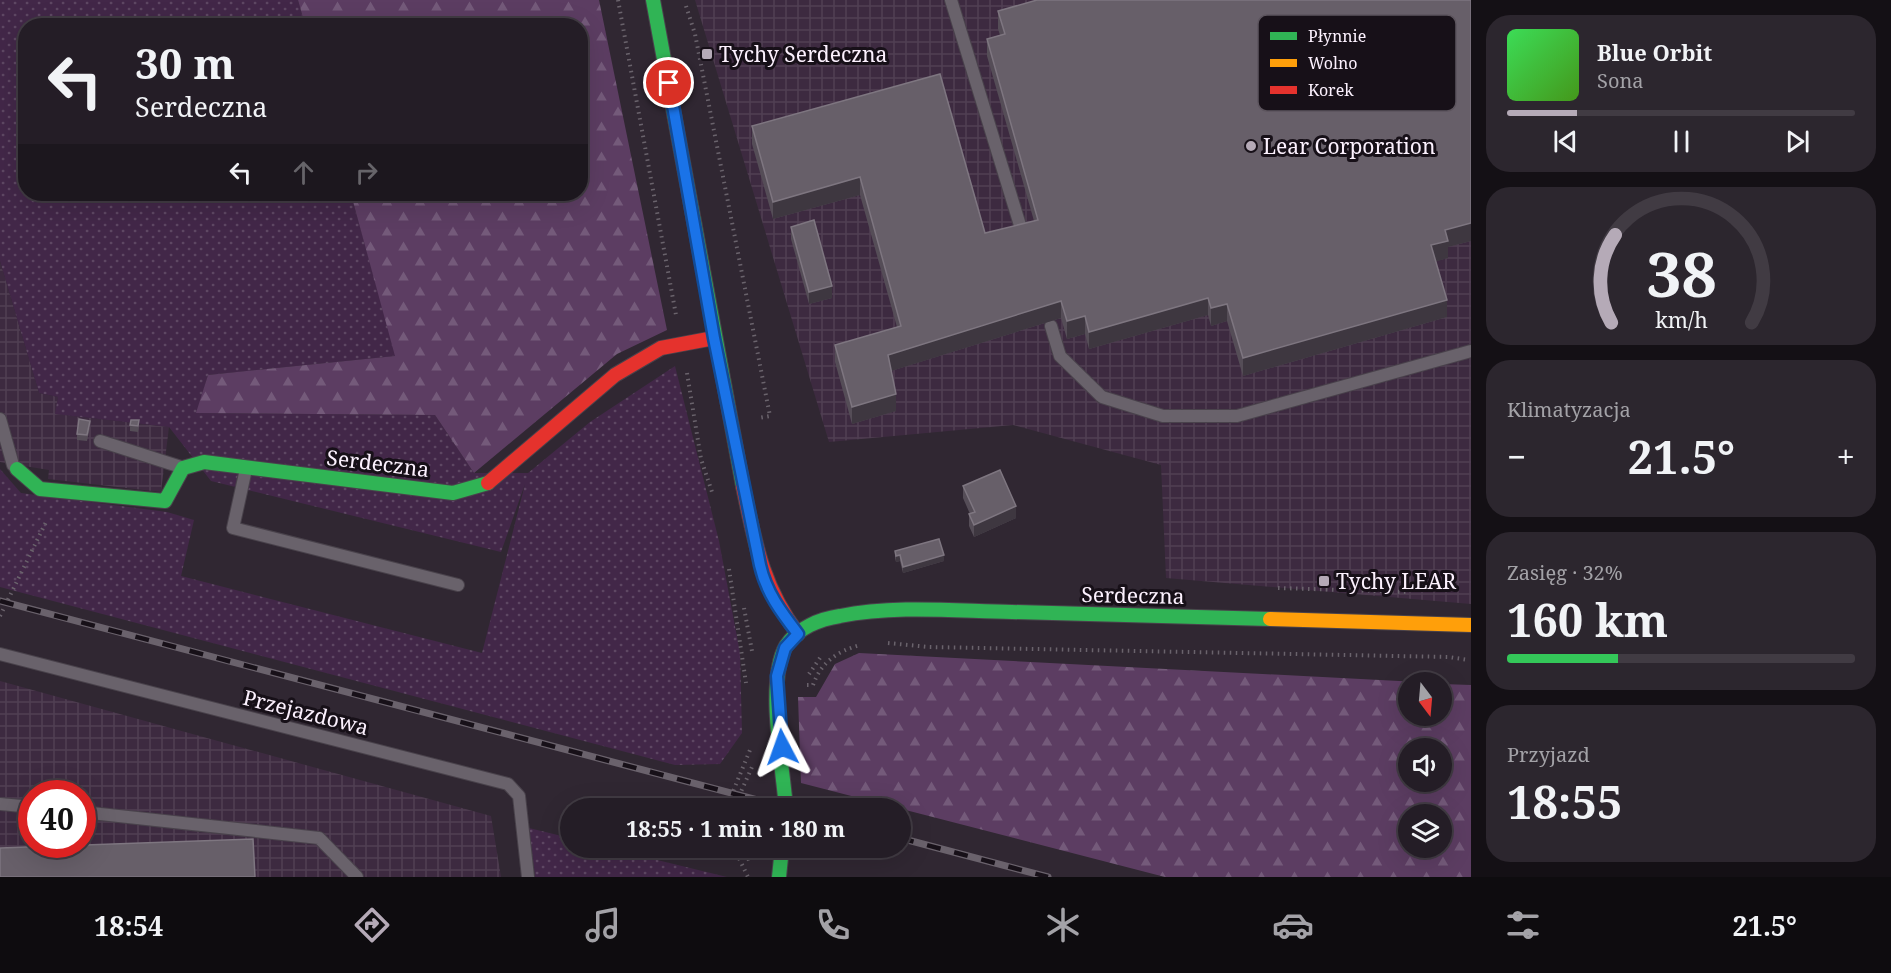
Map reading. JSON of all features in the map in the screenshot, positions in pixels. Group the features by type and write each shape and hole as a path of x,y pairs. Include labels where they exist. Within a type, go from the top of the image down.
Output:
{"street":[{"path":"653,0 714,338 763,580 777,607 798,634"},
{"name":"Serdeczna","path":"183,468 204,462 453,494 490,482 615,375 660,348 714,338"},
{"path":"17,469 40,489 165,501 183,468"},
{"name":"Serdeczna","path":"785,798 777,676 785,648 798,634 824,619 856,613 935,610 1471,625"},
{"path":"779,877 781,858"}],"lane":[{"path":"951,0 1023,235"},
{"path":"1051,326 1060,356 1102,397 1163,416 1236,416 1471,351"},
{"path":"0,419 13,465 17,469"},
{"path":"100,441 183,468"},
{"path":"246,468 233,528 458,585"},
{"name":"Przejazdowa","path":"0,654 508,784 519,796 528,877"},
{"path":"0,804 18,806"},
{"path":"96,814 319,838 357,877"}],"path":[{"path":"618,0 702,459 713,494"},
{"path":"684,0 697,45 770,416 751,420"},
{"path":"702,459 739,453"},
{"path":"0,616 61,492"},
{"path":"727,560 747,687"},
{"path":"878,643 929,647 1425,657 1469,660"},
{"path":"778,686 813,685 824,665 835,655 858,645 868,644"},
{"path":"731,798 751,748 751,739"},
{"path":"739,858 748,877"}],"shaded area":[{"path":"0,0 298,0 303,18 18,18 18,201 353,201 396,356 208,375 197,413 435,415 474,473 528,473 590,422 675,366 719,541 740,653 742,733 720,764 675,765 0,587 0,469 21,493 167,512 194,520 181,576 482,653 525,484 501,552 211,481 169,427 55,414 58,397 39,393 0,261"},
{"path":"695,0 1471,0 1471,604 1166,578 1161,465 1013,425 829,442"},
{"path":"0,261 39,393 58,397 56,414 169,427 161,492 48,479 49,470 0,462"},
{"path":"0,681 491,816 501,877 0,877"},
{"path":"529,828 560,836 560,858 649,858 727,877 535,877"}],"green space":[{"path":"298,0 599,0 667,330 617,354 474,473 435,415 196,413 208,375 395,356 353,201 588,201 588,18 303,18"},
{"path":"859,653 1398,681 1398,726 1452,726 1452,684 1471,685 1471,877 1165,877 911,811 911,798 859,798 801,783 798,697 816,697 835,664"}],"building":[{"name":"Lear Corporation","path":"1037,0 1471,0 1471,223 1445,230 1448,241 1431,245 1447,300 1243,358 1227,304 1211,308 1208,298 1089,332 1085,316 1067,321 1061,301 888,355 896,394 852,407 835,345 901,326 860,177 773,202 752,126 940,74 985,233 1038,220 987,39 1005,34 998,11"},
{"path":"814,220 832,286 809,292 791,227"},
{"path":"79,419 90,421 87,435 77,434"},
{"path":"131,420 139,420 138,426 130,425"},
{"path":"1000,470 1016,506 974,525 969,514 975,512 963,486"},
{"path":"939,539 944,555 903,567 900,555 896,556 895,551"},
{"path":"253,839 255,877 0,877 0,848 18,847 18,858 96,858 96,845"}],"railway":[{"path":"0,601 750,798"},
{"path":"911,841 1048,877"}],"traffic: fast":[{"path":"653,0 743,486"},
{"path":"17,469 40,489 165,501 183,468 204,462 453,493 488,483"},
{"path":"785,798 776,702 780,661 786,646 796,634 817,622 832,617 904,610 1270,619"},
{"path":"779,877 781,858"}],"traffic: slow":[{"path":"1270,619 1471,625"}],"traffic: jam":[{"path":"488,483 615,375 661,348 714,338"},
{"path":"743,486 756,545 768,581 776,599 798,634"}],"place":[{"name":"Tychy Serdeczna","path":"707,54"},
{"name":"Lear Corporation","path":"1251,146"},
{"name":"Tychy LEAR","path":"1324,581"}],"route":[{"path":"669,83 714,338 763,580 777,607 798,634 785,648 777,676 782,747"}]}
